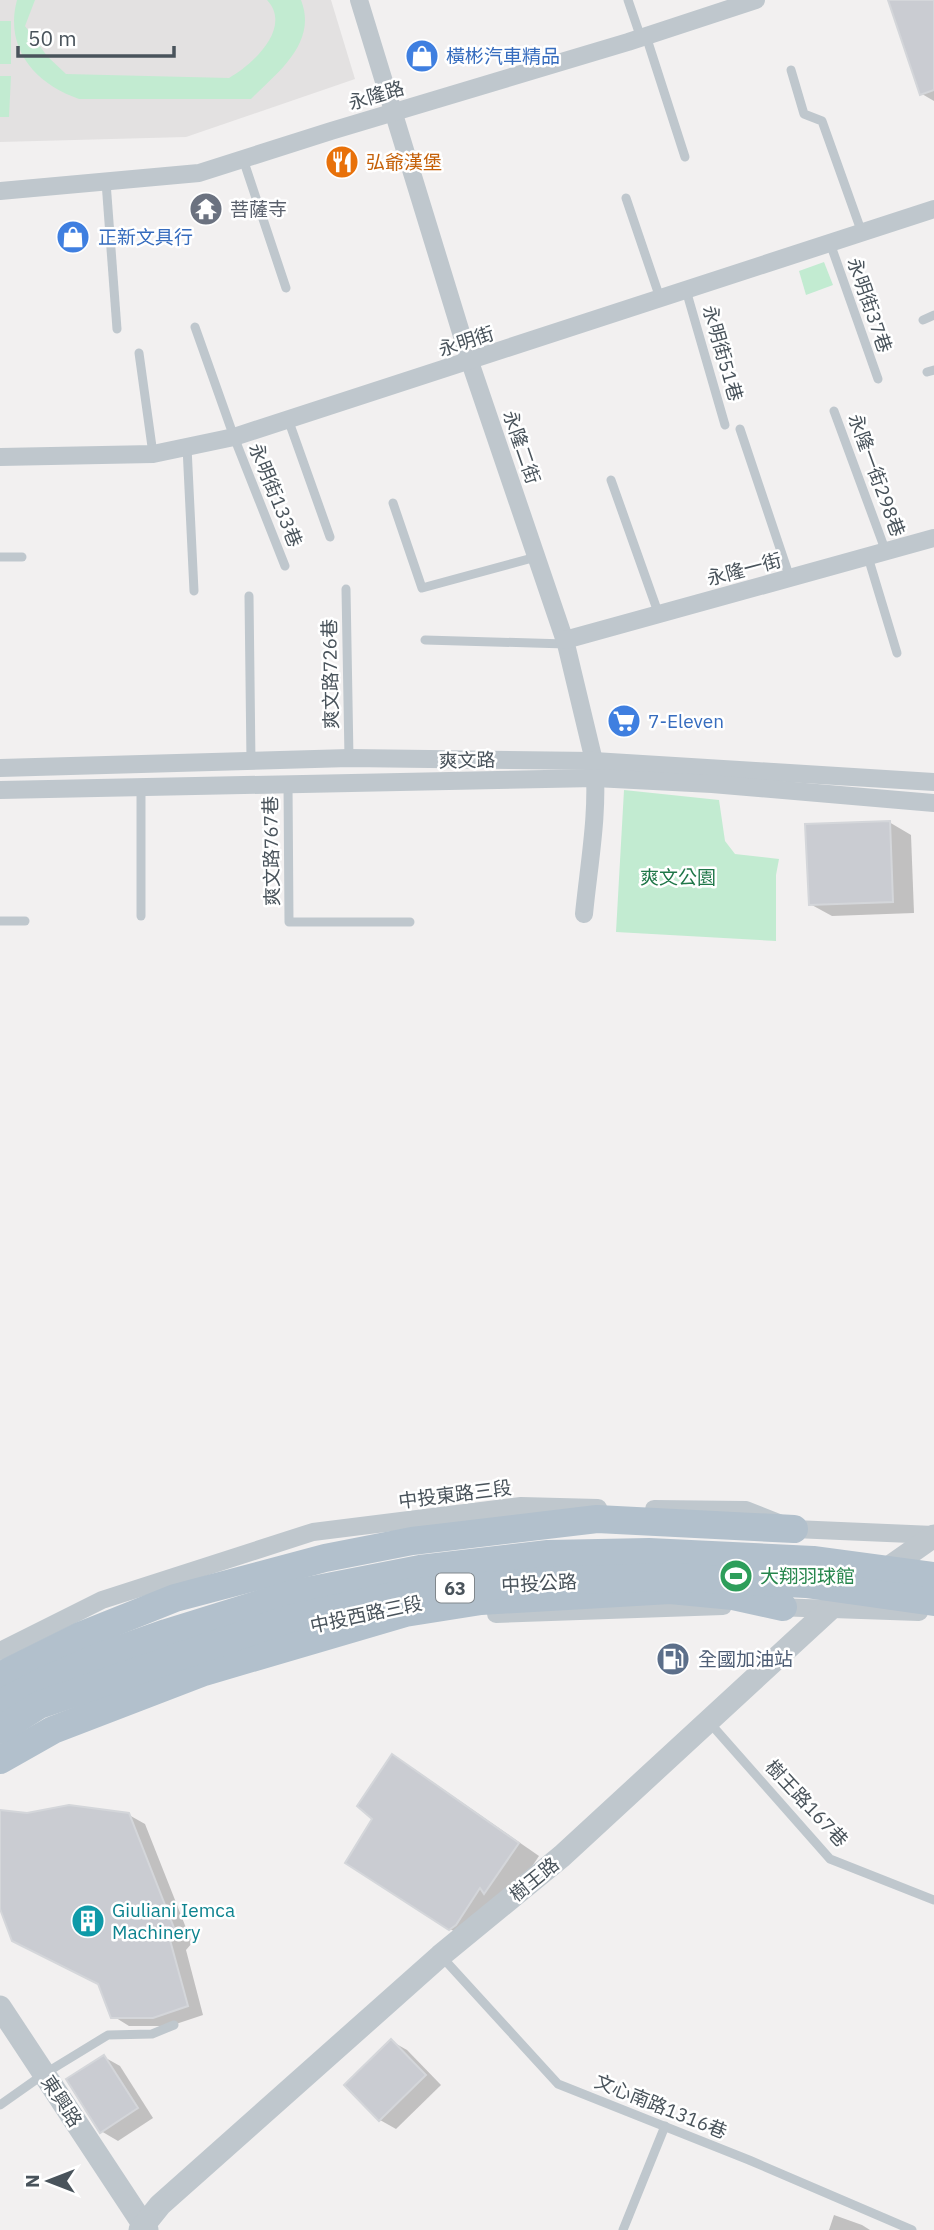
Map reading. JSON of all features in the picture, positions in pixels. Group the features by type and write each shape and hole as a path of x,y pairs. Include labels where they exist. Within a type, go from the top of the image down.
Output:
{"main road":[{"path":"0,1676 80,1636 175,1598 325,1558 412,1541 597,1519 794,1530"},
{"name":"中投公路","path":"0,1704 43,1681 101,1656 166,1633 292,1594 420,1569 548,1554 649,1552 813,1560 934,1576"},
{"name":"中投公路","path":"0,1730 39,1705 288,1619 407,1592 544,1581 670,1577 806,1584 934,1602"},
{"path":"0,1760 53,1730 204,1672 405,1613 481,1601 670,1590 733,1596 783,1607"}],"street":[{"name":"永隆二街","path":"359,0 470,362 566,642 594,770 595,809 584,914"},
{"name":"永隆路","path":"0,191 200,173 756,0"},
{"name":"永明街","path":"0,457 153,454 234,437 934,209"},
{"name":"永隆一街","path":"566,642 934,538"},
{"name":"爽文路","path":"0,768 349,758 594,770 712,784 934,803"},
{"name":"爽文路","path":"0,790 288,784 594,770 749,769 934,782"},
{"name":"中投東路三段","path":"0,1651 102,1600 313,1532 521,1506 746,1510 794,1530 934,1536"},
{"name":"樹王路","path":"144,2228 160,2205 440,1956 562,1856 830,1609 934,1536"},
{"name":"中投西路三段","path":"0,1773 49,1744 260,1658 467,1615 735,1606 934,1612"},
{"name":"東興路","path":"0,2007 144,2228"}],"lane":[{"path":"628,0 685,157"},
{"path":"791,70 804,114 822,121 862,233"},
{"path":"243,159 286,288"},
{"path":"106,182 117,329"},
{"path":"626,198 660,298"},
{"name":"永明街37巷","path":"830,243 878,379"},
{"name":"永明街51巷","path":"686,290 726,425"},
{"path":"923,320 934,316"},
{"name":"永明街133巷","path":"195,327 234,437 285,566"},
{"path":"139,353 153,454"},
{"name":"永隆一街298巷","path":"834,411 886,552"},
{"path":"288,419 330,537"},
{"path":"740,429 790,578"},
{"path":"187,447 194,591"},
{"path":"611,480 659,615"},
{"path":"393,503 422,588 536,556"},
{"path":"0,558 22,557"},
{"path":"868,557 897,653"},
{"name":"爽文路726巷","path":"346,589 349,758"},
{"path":"248,596 251,762"},
{"path":"425,640 566,642"},
{"name":"爽文路767巷","path":"288,784 289,922 410,922"},
{"path":"141,788 141,916"},
{"path":"0,921 25,921"},
{"name":"樹王路167巷","path":"709,1722 830,1858 934,1900"},
{"name":"文心南路1316巷","path":"440,1956 558,2084 912,2230"},
{"path":"0,2105 108,2035 152,2034 174,2025"},
{"path":"623,2230 665,2126"}],"shaded area":[{"path":"0,0 331,0 355,79 186,137 0,142"}],"green space":[{"path":"17,0 35,0 25,26 47,56 66,74 229,78 258,55 272,34 274,11 267,0 301,0 305,16 304,30 300,43 283,68 251,99 79,99 49,84 27,62 15,34"},
{"path":"0,21 11,21 11,64 0,64"},
{"path":"0,76 11,76 9,117 0,117"},
{"path":"824,262 833,285 806,295 799,271"},
{"name":"爽文公園","path":"624,790 719,800 725,841 735,854 779,859 776,875 776,941 616,932"}],"building":[{"path":"888,0 934,0 934,90 920,95"},
{"path":"890,821 893,902 809,905 805,824"},
{"path":"392,1754 519,1843 484,1894 480,1888 456,1925 449,1930 345,1863 372,1819 357,1806"},
{"name":"Giuliani Iemca Machinery","path":"69,1805 129,1813 176,1933 170,1940 188,2006 153,2018 111,2018 98,1984 12,1941 0,1909 0,1810 27,1813"},
{"path":"391,2039 426,2075 379,2121 344,2085"},
{"path":"104,2055 138,2108 100,2133 66,2079"}],"place":[{"name":"橫彬汽車精品","path":"422,56"},
{"name":"弘爺漢堡","path":"342,162"},
{"name":"菩薩寺","path":"206,209"},
{"name":"正新文具行","path":"73,237"},
{"name":"7-Eleven","path":"624,721"},
{"name":"大翔羽球館","path":"736,1576"},
{"name":"全國加油站","path":"673,1659"},
{"name":"Giuliani Iemca Machinery","path":"88,1921"}]}
